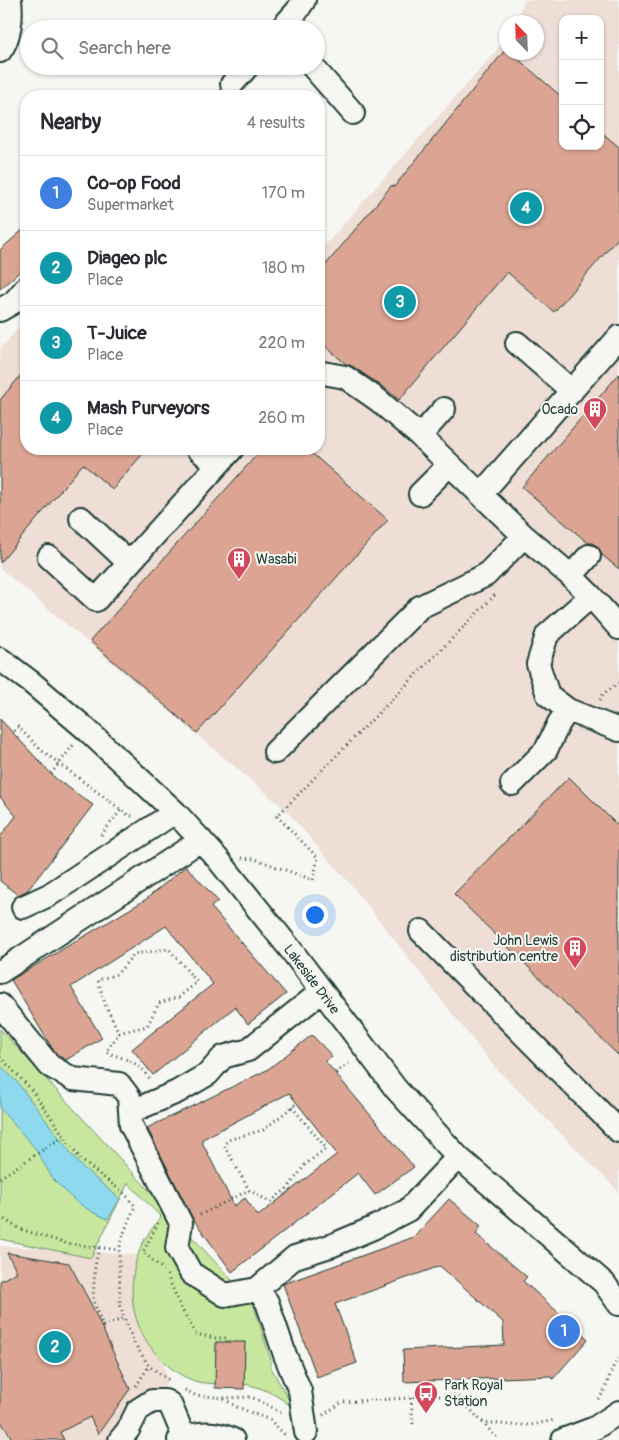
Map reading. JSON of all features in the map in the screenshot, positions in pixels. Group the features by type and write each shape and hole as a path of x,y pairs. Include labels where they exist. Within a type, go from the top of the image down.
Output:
{"street":[{"path":"0,51 5,45 12,15 10,0"},
{"path":"232,84 240,75"},
{"path":"320,75 353,113"},
{"path":"0,310 14,302 20,295"},
{"path":"481,494 619,337"},
{"path":"517,343 572,391"},
{"path":"325,369 344,377 378,400 420,436 524,536 571,576 619,628"},
{"path":"420,436 444,409"},
{"path":"205,455 217,465"},
{"path":"49,557 96,600 226,455"},
{"path":"420,494 449,465"},
{"path":"81,518 129,563"},
{"path":"275,752 420,607 486,575 524,536"},
{"path":"571,576 589,556"},
{"path":"591,596 547,636 538,664 548,695 568,710 619,730"},
{"name":"Lakeside Drive","path":"0,660 32,683 86,729 175,812 217,858 291,950 396,1089 458,1157 604,1283 619,1304"},
{"path":"512,784 546,750 558,724 568,710"},
{"path":"23,907 49,895 175,812"},
{"path":"0,972 201,840"},
{"path":"421,931 619,1132"},
{"path":"130,1112 177,1092 208,1074 223,1057 248,1050 322,992"},
{"path":"0,1005 50,1066 73,1079 119,1084 129,1097 131,1125 180,1223 177,1248 191,1272 225,1296 256,1289 295,1257 334,1245 408,1210 458,1157"},
{"path":"256,1289 267,1302 285,1355 300,1391 299,1430"},
{"path":"120,1440 128,1430 138,1410 152,1401 165,1400 170,1404 182,1439 200,1433 211,1433 233,1440"},
{"path":"560,1430 595,1428 619,1412"}],"path":[{"path":"217,858 255,859 312,880 318,858 277,816 501,588 496,566"},
{"path":"591,719 603,694 619,683"},
{"path":"14,731 18,727 41,750 59,764 128,815 136,817"},
{"path":"51,774 59,764"},
{"path":"119,1033 105,1004 98,980 117,974 134,954 169,949 197,982 179,997 159,1003 147,1026 119,1033 106,1052 136,1063 145,1072 162,1098"},
{"path":"0,1057 31,1089 81,1160 125,1194 135,1206 119,1250 120,1306"},
{"path":"294,1106 326,1148 305,1165 289,1187 270,1202 249,1190 224,1145 228,1140 262,1130 294,1106"},
{"path":"0,1178 63,1136"},
{"path":"180,1223 193,1219 249,1190"},
{"path":"0,1217 20,1229 65,1243 119,1250"},
{"path":"99,1248 95,1266 93,1300 103,1326 125,1318"},
{"path":"594,1403 601,1397 615,1362 619,1359"},
{"path":"222,1398 237,1407 299,1430"},
{"path":"411,1398 413,1424"},
{"path":"482,1422 532,1425 560,1430"}],"shaded area":[{"path":"525,0 619,0 619,1192 492,1064 352,886 285,809 0,568 0,349 20,327 20,455 325,455 325,245 499,48 499,60 544,60 544,15 518,15"},
{"path":"0,1246 139,1255 138,1299 168,1378 154,1412 124,1440 0,1440"}],"green space":[{"path":"0,1029 253,1303 271,1360 270,1366 294,1409 277,1396 257,1387 243,1384 203,1383 186,1378 166,1364 148,1343 141,1331 133,1305 133,1277 142,1245 161,1217 128,1183 91,1258 0,1239"}],"water":[{"path":"0,1065 17,1082 80,1165 120,1199 108,1219 75,1201 53,1179 34,1147 0,1109"}],"building":[{"path":"499,58 499,60 519,60 559,95 559,150 604,150 604,134 619,147 619,237 554,312 507,272 399,400 386,389 346,364 325,346 325,266 392,185 394,187"},
{"path":"20,232 20,271 0,289 0,250"},
{"name":"Ocado","path":"619,374 619,569 602,555 597,546 588,543 522,487"},
{"path":"20,376 20,455 142,455 113,490 83,464 0,563 0,400"},
{"name":"Wasabi","path":"257,455 314,455 388,520 197,733 90,641"},
{"path":"0,719 55,778 93,805 28,890 18,895 0,881 0,837 16,816 0,797"},
{"name":"John Lewis distribution centre","path":"569,777 619,827 619,1056 454,894"},
{"path":"186,866 218,901 211,907 286,994 248,1024 235,1007 153,1075 132,1049 213,984 166,926 71,987 102,1038 66,1060 59,1056 52,1048 11,980 145,900"},
{"path":"312,1035 332,1056 325,1061 414,1167 375,1195 358,1173 232,1272 193,1219 147,1128 267,1070","holes":["289,1093 337,1154 258,1216 245,1198 234,1206 201,1140"]},
{"path":"449,1199 481,1226 476,1234 527,1277 523,1281 588,1339 553,1379 550,1376 404,1382 403,1350 504,1345 503,1322 440,1266 335,1304 357,1363 317,1377 283,1284 414,1237"},
{"path":"7,1253 69,1263 92,1306 130,1389 98,1434 90,1417 60,1432 64,1440 13,1440 0,1420 0,1281 17,1272"},
{"path":"216,1342 245,1342 244,1389 215,1388"}],"place":[{"name":"Mash Purveyors","path":"526,208"},
{"name":"T-Juice","path":"400,302"},
{"name":"Ocado","path":"595,430"},
{"name":"Wasabi","path":"239,580"},
{"name":"John Lewis distribution centre","path":"575,969"},
{"name":"Co-op Food","path":"564,1331"},
{"name":"Diageo plc","path":"55,1347"},
{"name":"Park Royal Station","path":"426,1414"}]}
